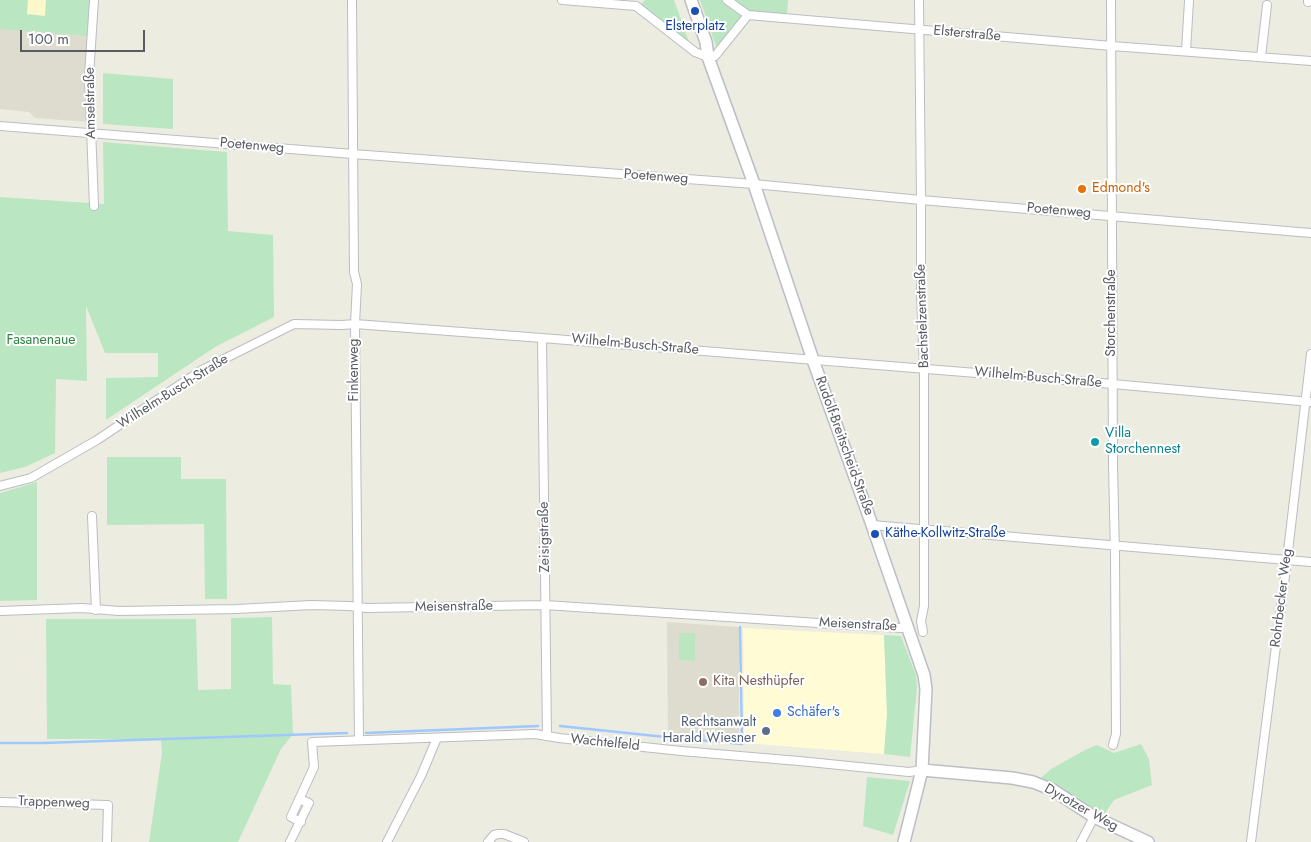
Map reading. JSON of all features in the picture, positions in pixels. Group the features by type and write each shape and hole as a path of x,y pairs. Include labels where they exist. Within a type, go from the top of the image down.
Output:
{"street":[{"name":"Amselstraße","path":"94,0 89,76 94,206"},
{"name":"Finkenweg","path":"352,0 359,740"},
{"path":"562,0 638,3 696,52 708,57 715,56 748,15 727,0"},
{"name":"Rudolf-Breitscheid-Straße","path":"684,0 700,45 708,57"},
{"name":"Rudolf-Breitscheid-Straße","path":"692,0 706,42 708,57 754,184 813,360 924,675 926,689 922,770 904,842"},
{"name":"Bachstelzenstraße","path":"919,0 921,294 924,369 924,606 921,621 923,632"},
{"name":"Storchenstraße","path":"1111,0 1116,734 1113,745"},
{"path":"1186,51 1189,0"},
{"path":"1261,57 1267,4"},
{"name":"Elsterstraße","path":"748,15 1311,61"},
{"name":"Poetenweg","path":"0,126 754,184 1311,233"},
{"name":"Wilhelm-Busch-Straße","path":"0,486 31,478 96,440 202,370 294,324 355,324 542,338 1113,384 1308,402"},
{"name":"Zeisigstraße","path":"542,338 547,736"},
{"name":"Rohrbecker Weg","path":"1252,842 1308,402 1311,354"},
{"path":"92,516 96,610"},
{"path":"872,525 1311,562"},
{"name":"Meisenstraße","path":"0,611 82,608 119,611 237,609 311,605 367,608 545,605 907,627"},
{"name":"Wachtelfeld","path":"290,842 301,822 291,817 314,767 312,742 535,734 681,751 909,772 922,770"},
{"path":"387,842 421,776 437,738"},
{"name":"Dyrotzer Weg","path":"922,770 1012,778 1033,782 1053,790 1094,817 1148,842"},
{"name":"Trappenweg","path":"0,802 108,805 107,842"},
{"path":"1081,842 1094,817"},
{"path":"488,842 494,835 499,834 504,834 524,842"}],"shaded area":[{"path":"0,0 91,0 84,76 89,122 35,118 29,112 0,109"},
{"name":"Kita Nesthüpfer","path":"667,622 739,627 739,743 668,736"},
{"path":"743,628 884,635 887,714 884,754 744,743"}],"green space":[{"path":"0,0 91,0 88,36 0,29"},
{"path":"645,0 674,0 689,42 640,5"},
{"path":"700,0 724,0 745,15 717,49"},
{"path":"734,0 788,0 787,15 748,11"},
{"path":"103,73 173,79 173,129 103,124"},
{"name":"Fasanenaue","path":"103,142 227,152 228,231 273,235 274,317 215,347 106,420 106,378 158,377 158,353 105,353 86,306 87,381 56,379 55,453 25,467 0,473 0,197 104,204"},
{"path":"107,457 181,457 181,479 226,479 227,599 205,599 204,524 107,525"},
{"path":"37,482 37,600 0,601 0,493"},
{"path":"272,617 273,684 291,685 293,734 281,749 238,842 149,842 162,753 161,739 47,739 46,619 196,619 198,690 231,689 231,618"},
{"path":"679,633 695,633 695,661 679,660"},
{"path":"884,635 901,636 916,675 917,688 910,757 884,754 887,714"},
{"path":"1141,744 1149,759 1152,785 1114,800 1103,816 1041,778 1051,769 1097,745 1114,753"},
{"path":"867,777 910,781 893,835 863,826"}],"sand":[{"path":"28,0 46,0 45,16 27,14"}],"waterway":[{"path":"731,743 742,744 740,627"},
{"path":"366,733 538,726"},
{"path":"560,726 675,738"},
{"path":"0,743 347,733"},
{"path":"688,739 719,742"}],"place":[{"name":"Elsterplatz","path":"695,11"},
{"name":"Edmond's","path":"1082,189"},
{"name":"Villa Storchennest","path":"1095,442"},
{"name":"Käthe-Kollwitz-Straße","path":"875,534"},
{"name":"Kita Nesthüpfer","path":"703,682"},
{"name":"Schäfer's","path":"777,713"},
{"name":"Rechtsanwalt Harald Wiesner","path":"766,731"}]}
